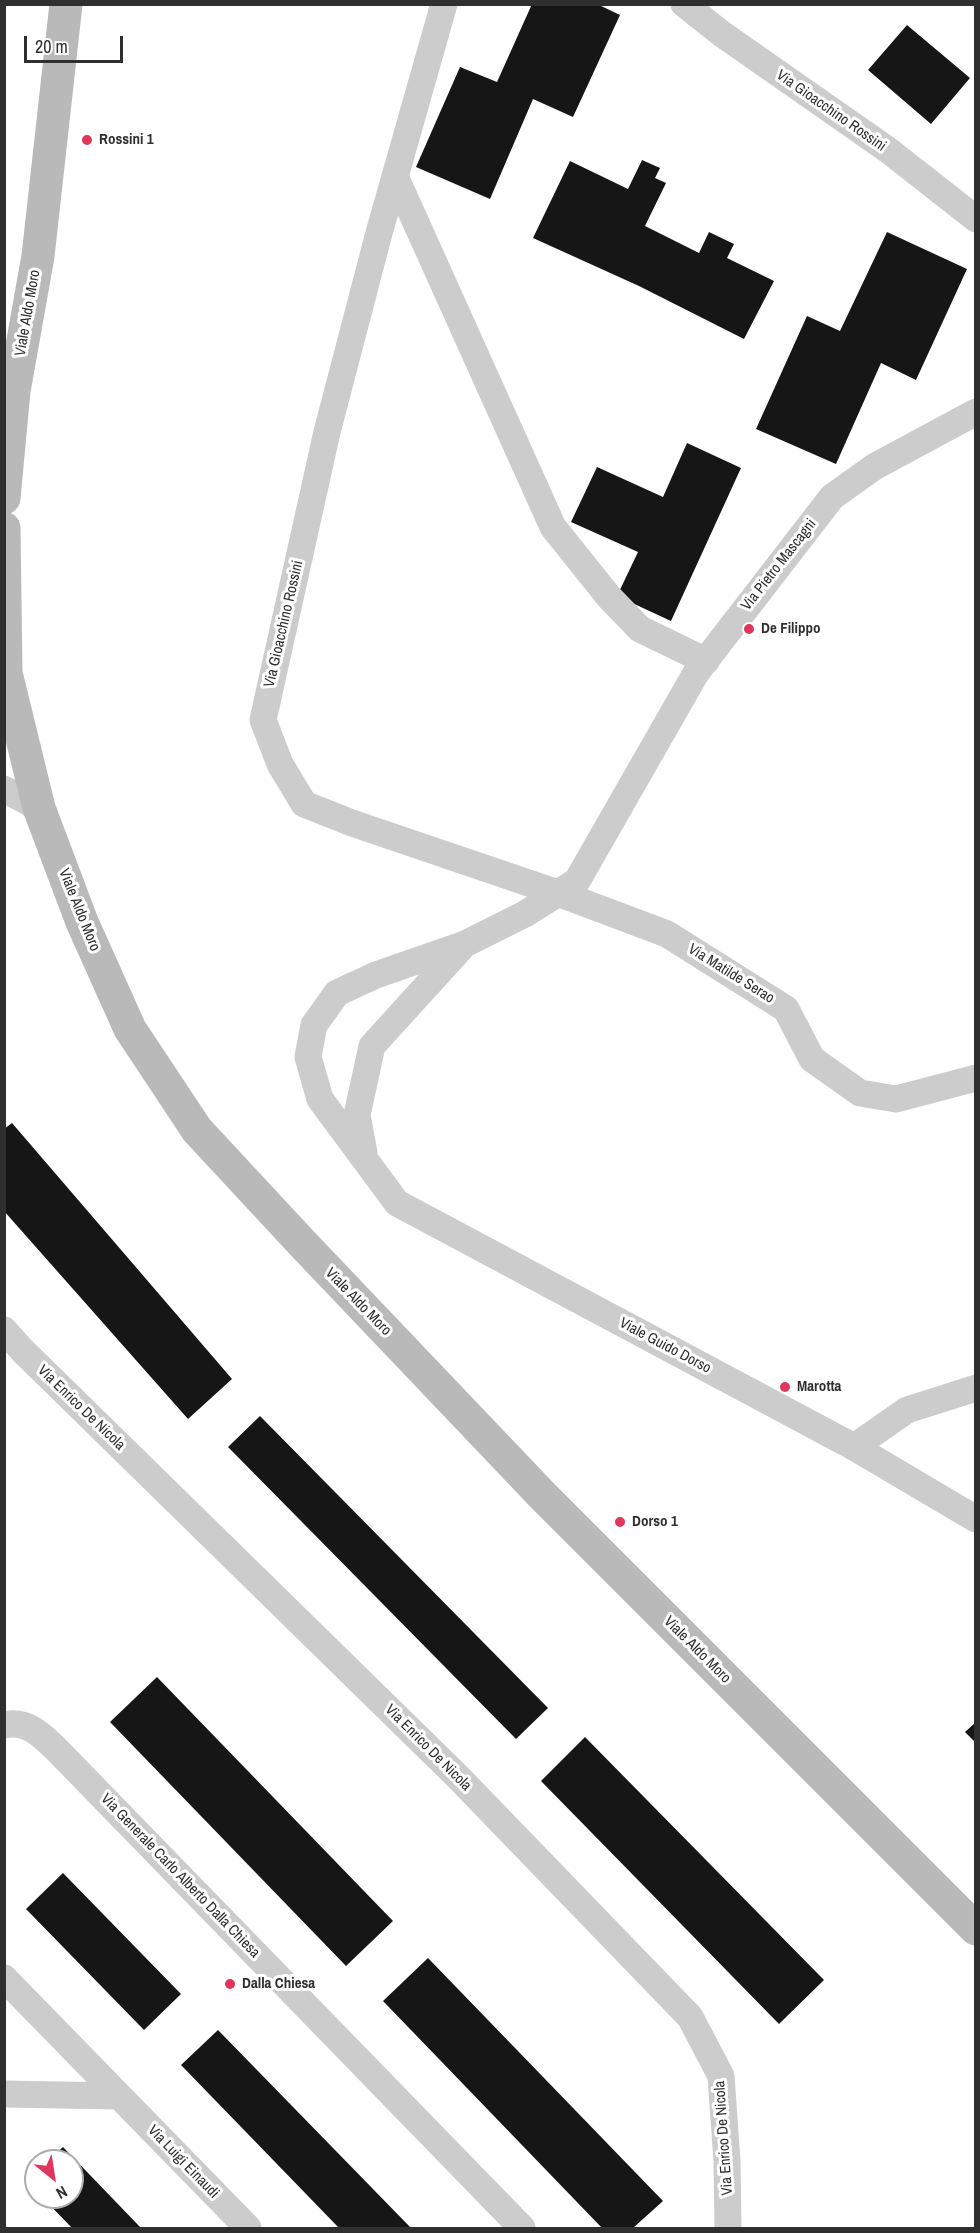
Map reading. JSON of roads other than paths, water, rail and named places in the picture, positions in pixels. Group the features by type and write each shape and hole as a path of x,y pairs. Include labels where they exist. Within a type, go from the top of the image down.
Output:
{"street":[{"name":"Viale Aldo Moro","path":"4,498 14,391 38,255 66,4"},
{"name":"Viale Aldo Moro","path":"53,127 90,4"},
{"name":"Via Gioacchino Rossini","path":"444,4 395,176 327,432 262,720 280,764 304,804 352,823 558,893"},
{"name":"Via Gioacchino Rossini","path":"684,4 722,34 888,150 975,219"},
{"path":"395,176 553,527 609,597 640,629 706,661"},
{"name":"Via Pietro Mascagni","path":"558,893 578,881 696,673 831,497 874,467 975,412"},
{"name":"Viale Aldo Moro","path":"4,528 5,674 39,808 82,922 130,1029 197,1130 543,1496 975,1929"},
{"path":"4,789 39,808"},
{"name":"Viale Guido Dorso","path":"558,893 525,914 465,944 376,975 337,993 314,1025 308,1057 320,1099 397,1203 854,1447 975,1520"},
{"name":"Via Matilde Serao","path":"558,893 667,934 786,1008 812,1059 860,1093 896,1099 975,1077"},
{"name":"Viale Guido Dorso","path":"366,1161 357,1115 372,1046 465,944"},
{"name":"Via Enrico De Nicola","path":"4,1330 14,1357 458,1777 690,2017 721,2076 727,2161 728,2229"},
{"path":"854,1447 907,1410 975,1388"},
{"name":"Via Generale Carlo Alberto Dalla Chiesa","path":"4,1725 12,1723 36,1730 60,1752 522,2229"},
{"name":"Via Luigi Einaudi","path":"4,1978 248,2229"},
{"path":"4,2094 118,2096"}],"place":[{"name":"Rossini 1","path":"87,140"},
{"name":"De Filippo","path":"749,629"},
{"name":"Marotta","path":"785,1387"},
{"name":"Dorso 1","path":"620,1522"},
{"name":"Dalla Chiesa","path":"230,1984"}]}
